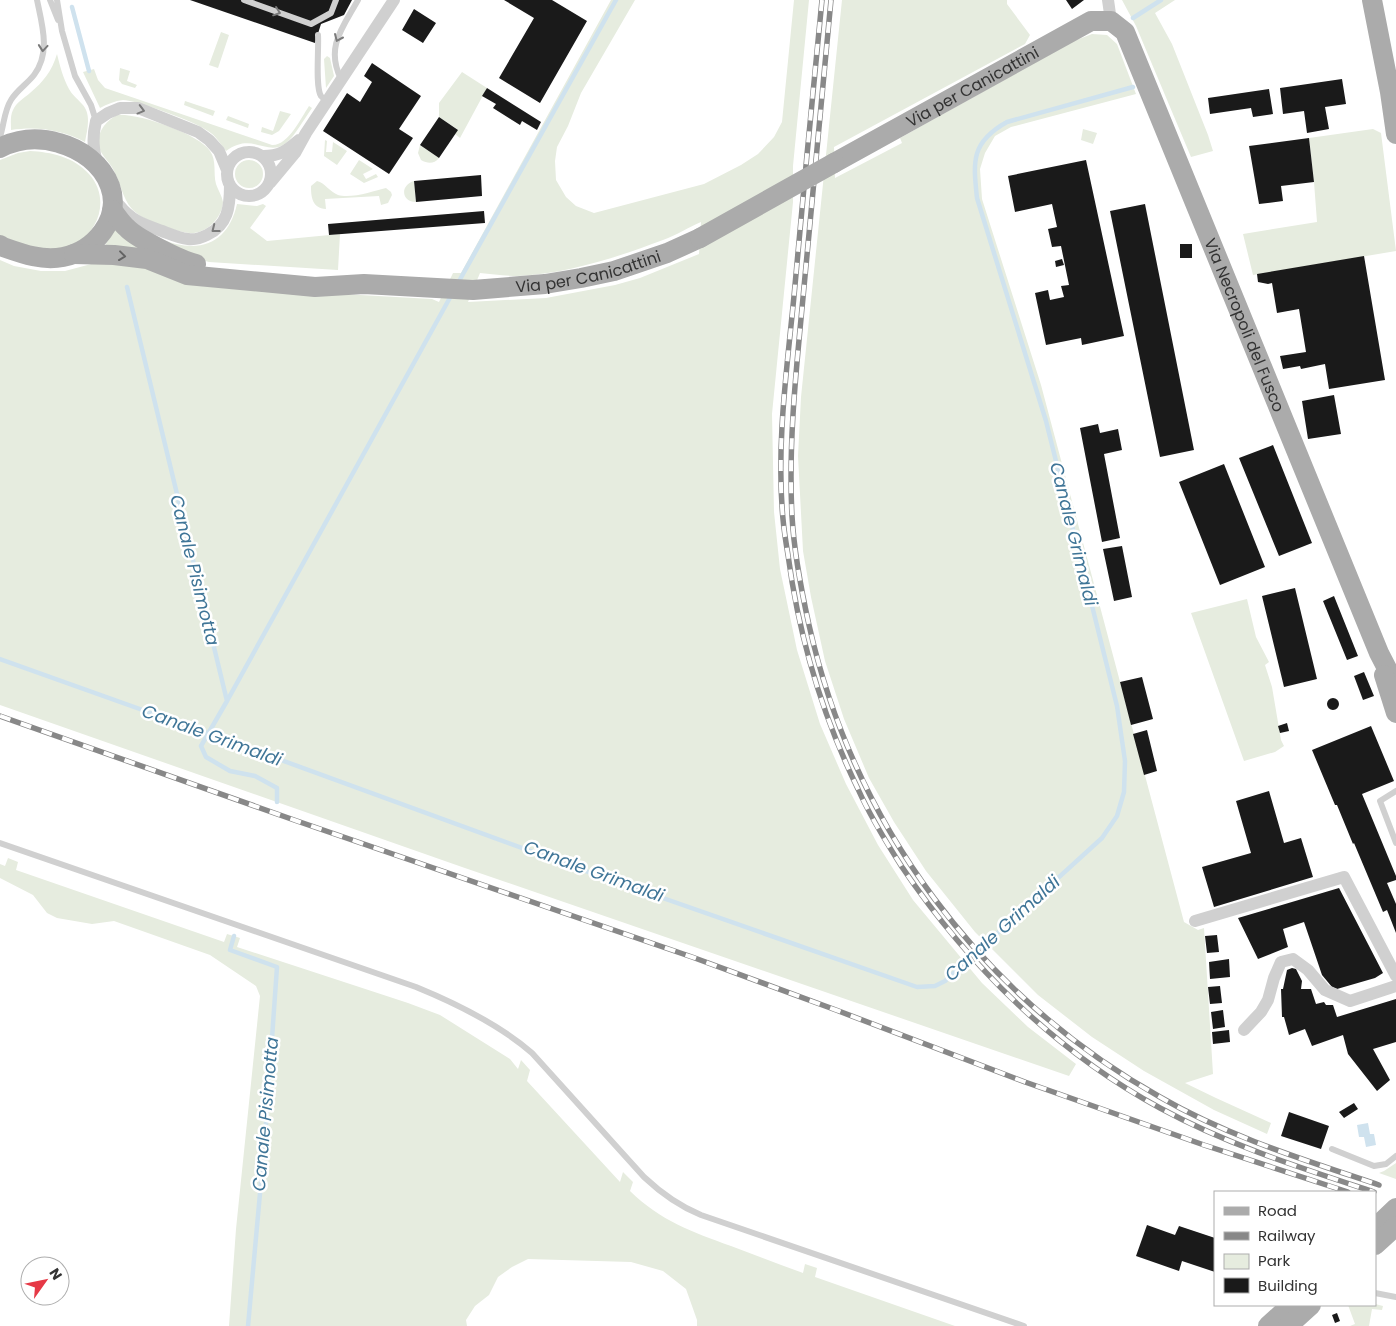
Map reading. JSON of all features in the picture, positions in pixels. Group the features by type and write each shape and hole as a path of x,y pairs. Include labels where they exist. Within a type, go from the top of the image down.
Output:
{"main road":[{"path":"1372,0 1396,134"},
{"path":"1386,0 1390,92"},
{"name":"Via per Canicattini","path":"364,284 473,290 545,284 614,270 667,253 700,238 1091,21 1111,21"},
{"name":"Via Necropoli del Fusco","path":"1111,21 1125,32 1379,653"},
{"path":"0,148 17,141 31,139 53,141 66,145 91,159 99,167 110,186 112,204 109,221 104,230 97,239 82,251 74,254 62,257 39,258 27,256 3,248 0,245"},
{"path":"112,204 128,230 188,262 215,268 316,274 364,284"},
{"path":"74,254 114,255 147,259 187,275 315,287 364,284"},
{"path":"1379,653 1396,686"},
{"path":"1379,653 1396,713"},
{"path":"1376,1227 1396,1208"},
{"path":"1376,1244 1396,1226"},
{"path":"1268,1326 1297,1315"}],"street":[{"path":"270,183 295,153 341,78 394,0"},
{"path":"1108,0 1111,21"},
{"path":"99,167 93,143 96,121 120,108 138,108 198,132 209,140 218,151 227,170 230,185 228,211 222,224 214,232 201,238 189,240 138,222 112,204"},
{"path":"227,170 230,163 241,153 249,152 263,156 280,154 288,150 306,133"},
{"path":"230,185 234,191 247,197 261,194 267,189 272,176 271,168 263,156"},
{"path":"1195,921 1344,877 1396,976"},
{"path":"1244,1030 1261,1012 1268,1000 1274,978 1282,962 1294,959 1308,970 1325,990 1350,1001 1396,986"}],"lane":[{"path":"0,137 10,101 34,76 40,65 44,50 44,35 37,0"},
{"path":"50,0 62,31 75,76 91,104 96,121"},
{"path":"57,0 62,31"},
{"path":"244,0 311,24 331,13 336,0"},
{"path":"341,78 334,59 335,44 358,0"},
{"path":"318,35 317,56 320,95 327,102"},
{"path":"1396,791 1380,802 1396,843"},
{"path":"0,843 436,995 480,1018 525,1047 644,1177 656,1189 685,1209 1024,1326"},
{"path":"1332,1150 1374,1166 1386,1164 1396,1156"},
{"path":"1376,1293 1396,1297"}],"green space":[{"path":"611,0 635,0 581,93 568,126 557,147 555,161 556,180 566,197 576,206 594,213 704,184 758,154 774,137 782,122 794,0 809,0 793,166 793,202 772,414 774,512 780,569 797,650 820,724 846,784 878,845 913,900 982,983 1028,1027 1076,1064 1069,1076 462,867 0,705 0,260 14,266 41,271 65,271 95,263 143,267 180,282 432,299 439,302 453,273 461,273","holes":["701,222 699,254 640,278 615,285 546,298 468,302 480,273 518,276 536,275 573,268 646,246"]},
{"path":"842,0 1007,0 1007,4 1030,35 1025,44 834,147 835,178 902,143 900,138 1074,41 1092,34 1107,35 1117,44 1136,94 1011,127 995,136 985,153 980,169 982,199 1041,385 1184,922 1198,930 1204,928 1213,1074 1185,1083 1271,1123 1267,1134 1214,1110 1144,1071 1092,1037 1038,995 975,932 926,871 894,822 869,778 844,719 825,661 811,597 803,551 798,456 801,397"},
{"path":"1122,0 1175,0 1155,13 1172,44 1213,151 1191,157 1136,26"},
{"path":"221,32 229,35 218,68 209,65"},
{"path":"57,54 69,89 87,112 88,122 85,142 68,134 50,130 31,128 11,130 11,115 14,107 43,80 50,71"},
{"path":"327,56 330,58 334,76 326,88 324,59"},
{"path":"120,68 130,71 127,81 137,85 135,88 122,84 119,80"},
{"path":"94,69 98,80 105,88 272,145 278,144 289,136 309,106 312,108 293,136 279,147 272,148 244,143 226,151 208,131 152,107 123,100 100,108 83,72"},
{"path":"462,72 487,88 460,138 455,134 457,129 439,117 439,103"},
{"path":"185,101 215,111 213,116 184,105"},
{"path":"280,111 291,114 279,131 272,135 261,132 262,127 273,131"},
{"path":"117,115 139,117 167,126 194,138 204,144 210,151 214,163 216,184 223,202 219,215 209,226 194,233 188,233 161,226 144,218 132,209 126,200 113,168 101,152 98,141 101,130"},
{"path":"228,116 249,124 248,128 226,120"},
{"path":"1083,129 1097,133 1093,144 1081,140"},
{"path":"1373,129 1381,133 1396,251 1253,275 1243,234 1317,222 1309,138"},
{"path":"325,140 327,141 326,152 332,152 333,142 347,151 337,165 324,156"},
{"path":"420,145 439,158 431,163 421,160 418,153"},
{"path":"30,151 62,156 83,168 95,183 99,192 100,202 97,220 85,237 73,245 64,248 36,249 0,236 0,160 18,153"},
{"path":"249,160 259,164 263,174 259,184 249,188 239,184 235,174 239,164"},
{"path":"359,160 373,169 363,174 366,179 376,174 378,177 364,183 350,174"},
{"path":"317,181 332,192 343,196 369,193 386,188 392,195 388,203 381,205 379,196 325,199 326,209 318,207 313,201 311,186"},
{"path":"414,181 416,202 407,199 404,193 406,186"},
{"path":"237,204 257,206 263,204 266,206 250,228 267,241 340,234 338,270 209,262 198,259 139,230 176,244 188,246 208,243 217,239 224,232 234,215"},
{"path":"116,228 162,261 104,247"},
{"path":"1247,599 1256,637 1269,662 1265,665 1272,687 1281,740 1284,746 1275,752 1244,761 1191,613"},
{"path":"8,858 18,862 16,870 224,942 227,934 240,938 237,947 440,1015 510,1059 518,1069 521,1060 530,1070 527,1081 620,1182 623,1172 633,1182 630,1191 665,1218 703,1236 803,1273 805,1264 817,1268 815,1277 955,1326 697,1326 697,1320 686,1289 663,1271 631,1262 528,1259 498,1277 489,1295 475,1306 466,1320 467,1326 229,1326 236,1229 260,996 256,986 210,955 114,921 92,924 57,918 47,913 33,895 0,878 0,864 5,866"},
{"path":"1396,1163 1396,1179 1379,1173 1384,1171"},
{"path":"1376,1304 1383,1306 1382,1310 1372,1309 1369,1326 1350,1326 1355,1324 1348,1306 1376,1306"}],"water":[{"path":"1368,1123 1370,1134 1374,1134 1376,1145 1366,1147 1364,1137 1359,1137 1357,1125"}],"building":[{"path":"190,0 352,0 344,15 321,24 315,43"},
{"path":"504,0 552,0 587,21 540,103 499,78 534,18"},
{"path":"1066,0 1084,0 1072,9"},
{"path":"414,9 436,23 423,43 402,30"},
{"path":"372,63 421,96 399,129 413,138 389,174 323,131 347,93 360,102 372,82 364,76"},
{"path":"1342,79 1346,104 1325,107 1329,129 1307,133 1304,111 1283,114 1280,88"},
{"path":"487,88 541,122 537,130 522,121 520,125 493,108 496,104 482,96"},
{"path":"1269,89 1273,114 1253,117 1251,108 1210,114 1208,98"},
{"path":"439,117 458,130 439,158 420,145"},
{"path":"1309,138 1314,182 1281,186 1283,201 1259,204 1249,146"},
{"path":"1086,160 1124,336 1082,345 1081,338 1046,345 1035,293 1048,290 1050,300 1064,297 1061,286 1069,285 1061,246 1052,247 1048,229 1057,227 1052,204 1015,212 1008,176"},
{"path":"481,175 482,196 416,202 414,181"},
{"path":"1145,204 1194,450 1160,457 1110,211"},
{"path":"484,211 485,223 329,235 328,224"},
{"path":"1180,244 1192,244 1192,258 1180,258"},
{"path":"1364,256 1385,380 1329,389 1325,364 1301,369 1300,366 1283,369 1280,356 1306,352 1299,309 1277,313 1272,283 1258,282 1257,274"},
{"path":"1062,259 1064,265 1056,267 1055,261"},
{"path":"1334,395 1341,434 1308,439 1302,401"},
{"path":"1098,424 1100,433 1118,429 1122,450 1104,454 1120,538 1102,542 1080,428"},
{"path":"1273,445 1312,543 1279,556 1239,458"},
{"path":"1224,464 1265,567 1220,585 1179,482"},
{"path":"1122,546 1132,597 1114,601 1103,549"},
{"path":"1295,588 1317,679 1284,687 1262,596"},
{"path":"1334,596 1358,656 1347,660 1323,601"},
{"path":"1364,672 1374,696 1363,700 1354,676"},
{"path":"1142,677 1153,719 1131,725 1120,682"},
{"path":"1331,698 1335,698 1339,704 1335,710 1331,710 1327,706 1327,702"},
{"path":"1287,723 1289,731 1280,733 1278,726"},
{"path":"1371,726 1394,781 1362,794 1396,876 1396,880 1387,883 1396,904 1396,933 1387,910 1383,912 1312,750"},
{"path":"1147,730 1157,771 1144,775 1133,734"},
{"path":"1269,791 1284,843 1301,838 1313,877 1214,907 1202,867 1251,853 1236,801"},
{"path":"1339,888 1383,973 1375,978 1337,989 1332,987 1322,975 1304,922 1283,929 1288,947 1258,959 1238,918"},
{"path":"1217,935 1219,952 1207,953 1205,936"},
{"path":"1229,959 1230,977 1210,979 1209,962"},
{"path":"1296,969 1302,981 1301,989 1311,989 1316,1004 1324,1002 1326,1005 1333,1005 1337,1017 1396,999 1396,1042 1373,1049 1390,1080 1377,1091 1348,1054 1343,1035 1312,1046 1305,1029 1289,1035 1284,1017 1282,1017 1281,989 1283,989 1287,970"},
{"path":"1220,986 1222,1003 1210,1004 1208,987"},
{"path":"1223,1010 1225,1027 1213,1029 1211,1012"},
{"path":"1229,1030 1230,1042 1213,1044 1212,1032"},
{"path":"1354,1103 1358,1109 1344,1118 1339,1112"},
{"path":"1289,1112 1329,1126 1321,1149 1281,1136"},
{"path":"1147,1225 1175,1235 1179,1226 1214,1238 1214,1272 1182,1261 1179,1271 1136,1256"},
{"path":"1337,1313 1340,1321 1335,1323 1332,1315"}],"waterway":[{"path":"458,283 616,0"},
{"name":"Canale Grimaldi","path":"1133,18 1161,0"},
{"path":"72,7 89,71"},
{"name":"Canale Grimaldi","path":"0,659 577,868 917,987 935,986 945,981 1102,838 1117,816 1124,792 1125,761 1117,706 1046,421 977,198 975,163 981,145 987,137 995,129 1007,122 1133,87"},
{"name":"Canale Pisimotta","path":"127,287 227,701 201,746 206,757 230,771 255,776 277,788 277,802"},
{"path":"227,701 452,294"},
{"name":"Canale Pisimotta","path":"234,936 230,950 277,967 265,1138 248,1326"}],"railway":[{"path":"822,0 783,407 781,491 784,528 805,646 833,733 845,761 878,829 928,903 955,938 985,971 1016,1003 1050,1033 1121,1085 1186,1121 1238,1145 1371,1191"},
{"path":"831,0 794,401 791,458 792,516 798,570 809,625 830,699 858,769 893,836 934,898 982,956 1036,1009 1095,1056 1186,1111 1268,1147 1379,1185"},
{"path":"0,716 692,957 1025,1082 1204,1145 1345,1191"}]}
